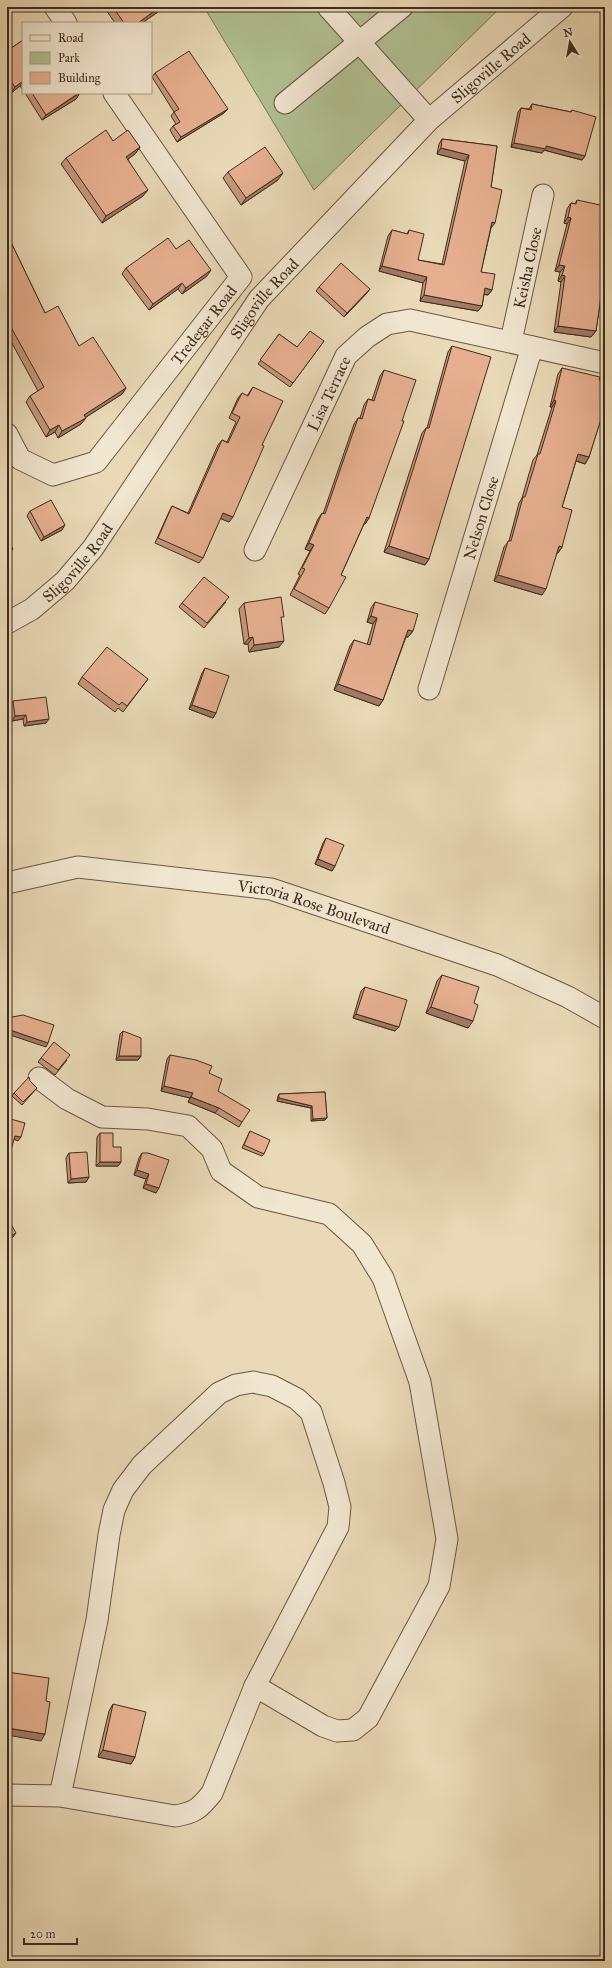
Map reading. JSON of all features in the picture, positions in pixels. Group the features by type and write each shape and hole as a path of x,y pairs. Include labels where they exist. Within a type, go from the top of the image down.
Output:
{"street":[{"path":"55,7 65,22"},
{"path":"328,7 429,120"},
{"path":"285,103 402,7"},
{"name":"Sligoville Road","path":"7,623 32,609 65,581 93,548 259,300 429,120 562,7"},
{"name":"Tredegar Road","path":"7,434 20,459 54,475 96,462 241,277 115,94"},
{"name":"Keisha Close","path":"510,341 543,195"},
{"path":"241,277 259,300"},
{"name":"Lisa Terrace","path":"255,550 346,356 367,336 387,324 410,320 605,363"},
{"name":"Nelson Close","path":"429,689 532,347"},
{"name":"Victoria Rose Boulevard","path":"7,883 78,868 271,889 497,965 568,996 605,1018"},
{"path":"39,1078 67,1099 102,1117 148,1119 188,1126 212,1149 220,1170 258,1197 330,1214 362,1244 383,1278 420,1382 447,1539 439,1586 368,1718 353,1730 338,1731 323,1726 255,1686"},
{"path":"7,1795 60,1796 176,1816 191,1813 203,1805 212,1793 255,1686 338,1527 340,1508 326,1454 311,1412 297,1399 272,1386 253,1382 236,1385 219,1394 142,1465 123,1490 114,1510 97,1620 60,1796"}],"green space":[{"path":"204,7 501,7 314,190"}],"building":[{"path":"113,7 160,7 139,22 123,22"},
{"path":"22,41 22,82 15,87 7,75 7,51"},
{"path":"189,51 228,109 181,137 173,126 180,122 174,112 179,109 155,73"},
{"path":"33,94 78,94 46,115"},
{"path":"532,104 571,112 572,110 596,117 585,156 546,146 546,149 514,143 521,108 531,110"},
{"path":"106,130 113,141 128,130 140,147 126,157 148,190 106,216 66,158"},
{"path":"442,139 497,146 491,187 502,190 495,223 492,222 481,272 495,274 492,290 485,288 482,306 424,295 427,277 382,266 392,230 408,234 409,230 424,234 418,260 444,265 469,155 441,148"},
{"path":"265,147 283,173 246,198 228,172"},
{"path":"577,200 605,206 605,290 602,289 596,331 558,326 565,276 562,275 565,266 559,265 571,218 568,217 571,203 576,204"},
{"path":"7,220 11,228 7,230"},
{"path":"7,234 45,313 58,306 79,346 93,337 126,388 84,415 86,418 62,431 59,425 50,430 30,396 44,387 7,320"},
{"path":"168,238 176,249 189,240 211,270 186,288 182,283 153,304 126,268"},
{"path":"341,263 370,289 347,313 319,287"},
{"path":"310,331 324,341 293,383 260,360 279,334 297,347"},
{"path":"452,346 491,357 429,559 389,546 426,428 429,428"},
{"path":"562,368 600,377 599,380 605,381 605,413 603,413 589,457 578,454 562,507 572,510 562,547 559,546 546,589 498,575 508,541 511,541 523,497 525,497 538,454 540,454 556,401 554,400"},
{"path":"384,370 416,380 402,421 404,421 369,518 367,517 341,575 346,577 329,608 294,589 305,569 302,568 314,545 309,543 322,513 325,514 358,418 362,419 368,399 374,401"},
{"path":"253,387 283,401 262,445 264,446 233,517 223,513 203,558 158,538 172,506 189,514 222,440 228,443 240,417 232,413 242,393 248,396"},
{"path":"51,500 65,525 44,537 30,511"},
{"path":"7,538 13,549 7,551"},
{"path":"7,557 10,564 7,565"},
{"path":"204,577 229,597 207,623 182,603"},
{"path":"281,597 284,617 281,617 284,641 254,645 253,637 249,638 244,603"},
{"path":"375,602 418,614 413,631 408,630 383,700 338,684 354,640 370,645 377,618 371,616"},
{"path":"107,647 148,679 127,706 122,702 119,705 82,677"},
{"path":"205,668 229,676 216,713 192,705"},
{"path":"46,697 49,719 27,722 26,715 15,716 13,701"},
{"path":"326,838 344,845 335,866 318,859"},
{"path":"442,975 479,987 474,1003 478,1005 473,1021 431,1007"},
{"path":"365,987 407,1000 399,1027 356,1014"},
{"path":"23,1015 54,1025 48,1043 7,1029 7,1018"},
{"path":"123,1031 141,1038 141,1056 119,1056"},
{"path":"54,1042 70,1055 58,1070 41,1058"},
{"path":"170,1055 196,1060 212,1066 209,1073 222,1079 218,1091 250,1110 242,1122 219,1108 191,1097 193,1093 164,1086"},
{"path":"29,1077 30,1081 37,1088 23,1102 14,1093"},
{"path":"325,1092 327,1118 313,1119 312,1106 279,1098 279,1094"},
{"path":"7,1118 25,1123 21,1137 15,1136 11,1150 9,1149 7,1153"},
{"path":"250,1131 270,1140 264,1154 244,1145"},
{"path":"100,1133 113,1133 113,1147 121,1147 121,1162 100,1162"},
{"path":"87,1152 89,1177 71,1179 69,1153"},
{"path":"142,1153 148,1153 169,1160 159,1188 146,1184 149,1174 137,1170"},
{"path":"7,1217 16,1233 7,1238"},
{"path":"7,1672 49,1678 46,1701 50,1702 45,1734 7,1728"},
{"path":"113,1704 146,1712 135,1757 103,1750"}]}
